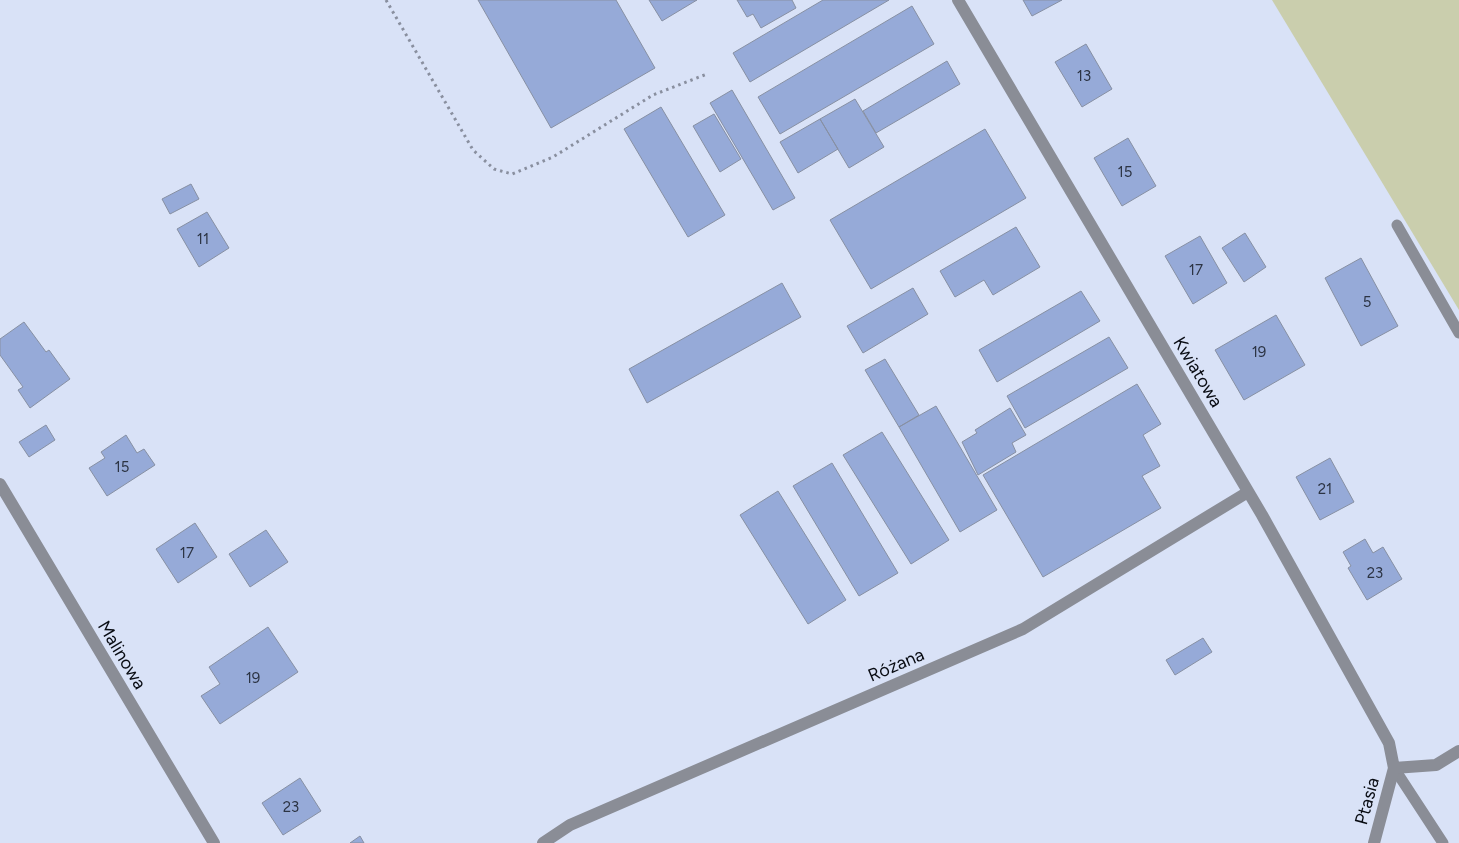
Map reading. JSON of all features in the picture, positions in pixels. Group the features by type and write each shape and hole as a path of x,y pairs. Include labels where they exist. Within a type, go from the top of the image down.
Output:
{"street":[{"name":"Kwiatowa","path":"958,0 1248,492 1389,743 1394,768"},
{"name":"Malinowa","path":"0,484 214,843"},
{"name":"Różana","path":"544,843 570,825 1024,629 1248,492"},
{"path":"1394,768 1436,765 1459,752"},
{"name":"Ptasia","path":"1374,843 1394,768"}],"lane":[{"path":"1397,225 1459,333"},
{"path":"1394,768 1443,843"}],"path":[{"path":"386,0 473,150 494,169 512,174 553,157 654,95 707,74"}],"green space":[{"path":"1272,0 1459,0 1459,310"}],"building":[{"path":"478,0 616,0 655,68 551,128"},
{"path":"649,0 697,0 662,21"},
{"path":"737,0 792,0 796,8 761,28 753,14 747,17"},
{"path":"823,0 889,0 750,82 733,53"},
{"path":"1023,0 1062,0 1032,16"},
{"path":"912,6 934,44 780,134 758,97"},
{"path":"1086,44 1112,89 1082,107 1055,62"},
{"path":"947,61 960,84 876,133 863,111"},
{"path":"732,90 795,198 773,210 710,103"},
{"path":"855,99 884,147 849,168 820,119"},
{"path":"661,107 725,215 688,237 624,129"},
{"path":"714,114 741,159 720,172 693,126"},
{"path":"820,119 838,149 798,173 780,142"},
{"path":"985,129 1026,198 871,289 830,220"},
{"path":"1128,138 1156,186 1122,206 1094,158"},
{"path":"191,184 199,199 170,214 162,199"},
{"path":"207,212 229,248 199,267 177,229"},
{"path":"1016,227 1040,267 993,295 984,280 955,297 940,271"},
{"path":"1245,233 1266,267 1244,282 1222,248"},
{"path":"1200,236 1227,283 1193,304 1165,256"},
{"path":"1361,258 1398,326 1361,346 1325,278"},
{"path":"782,283 801,317 647,403 629,369"},
{"path":"913,288 928,314 863,353 847,326"},
{"path":"1081,291 1100,321 997,382 979,350"},
{"path":"1276,315 1305,365 1244,400 1215,350"},
{"path":"24,322 46,352 49,350 70,379 30,408 18,390 23,387 0,355 0,339"},
{"path":"1109,337 1128,368 1025,428 1007,396"},
{"path":"885,359 919,415 899,427 865,370"},
{"path":"1137,384 1161,424 1143,435 1160,466 1142,476 1161,508 1043,577 983,475"},
{"path":"936,406 997,510 960,532 899,427"},
{"path":"1010,408 1026,435 1012,443 1016,452 978,475 962,442 977,433 975,430"},
{"path":"46,425 55,440 29,457 19,442"},
{"path":"882,432 949,540 911,564 843,455"},
{"path":"126,435 137,453 144,449 155,465 107,496 89,468 105,458 101,452"},
{"path":"1330,458 1354,502 1320,520 1296,477"},
{"path":"832,463 898,573 859,596 793,486"},
{"path":"778,491 846,600 808,624 740,515"},
{"path":"195,523 217,557 178,583 156,549"},
{"path":"266,530 288,562 250,587 229,554"},
{"path":"1365,539 1373,553 1383,547 1402,579 1367,600 1348,568 1351,566 1343,552"},
{"path":"268,627 298,672 220,724 201,696 220,684 209,667"},
{"path":"1203,638 1212,652 1175,675 1166,660"},
{"path":"300,778 321,811 283,835 262,803"},
{"path":"360,836 364,843 350,843"}]}
